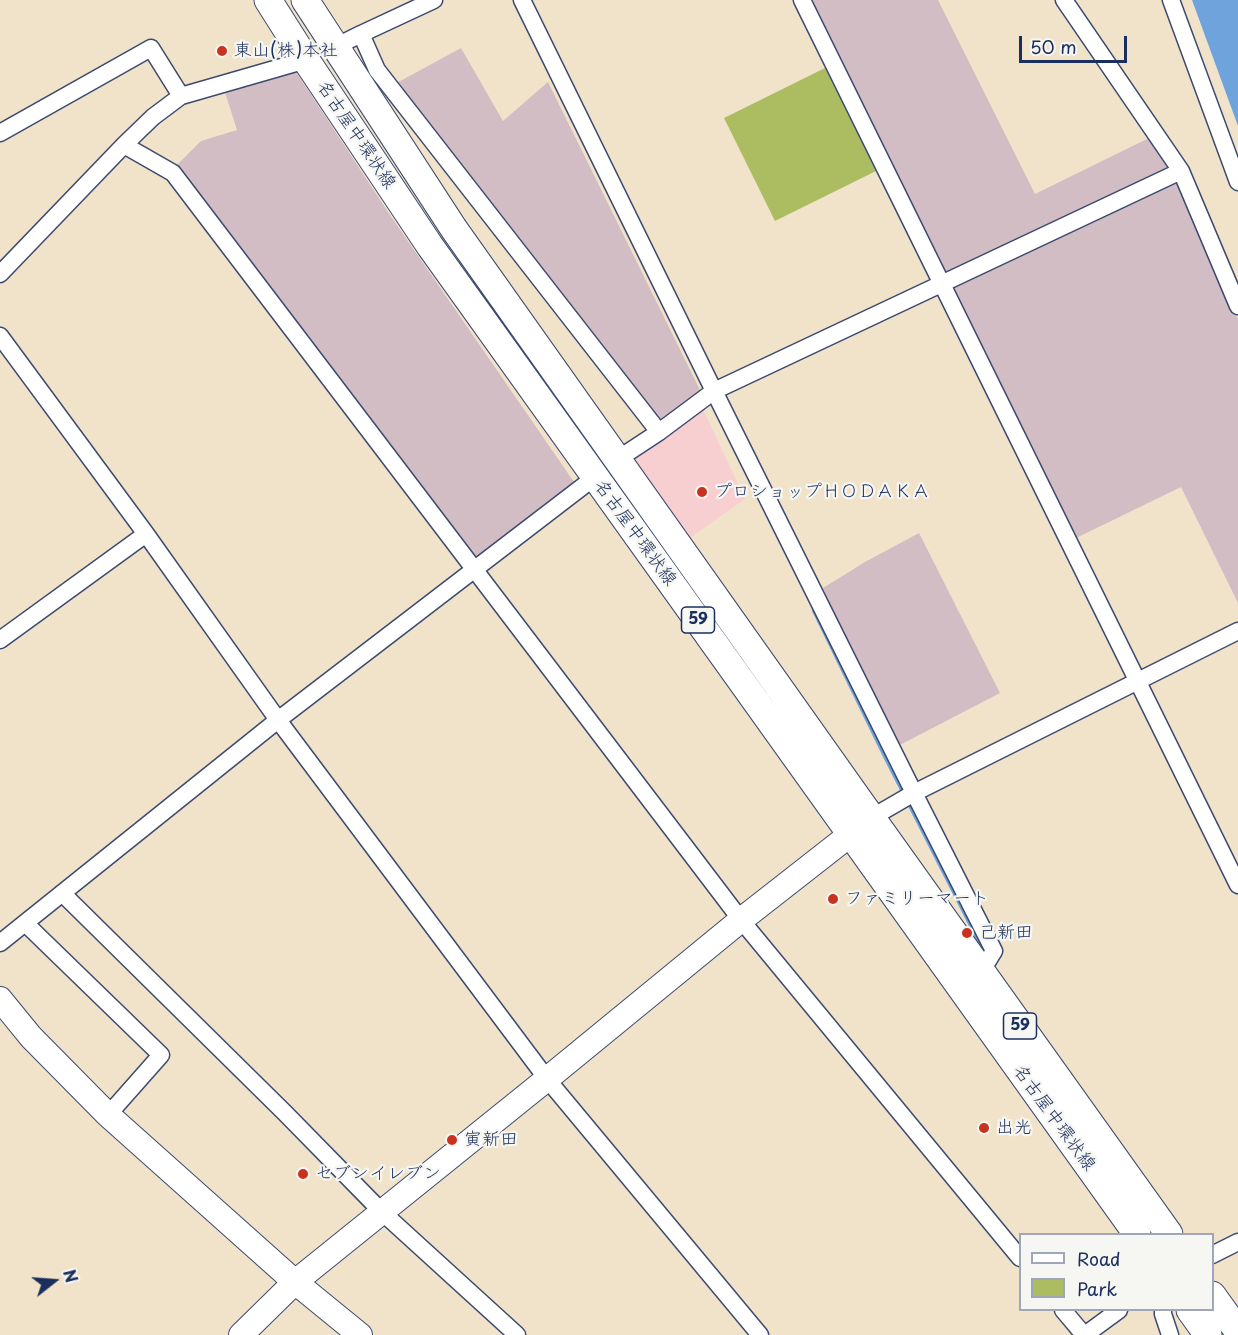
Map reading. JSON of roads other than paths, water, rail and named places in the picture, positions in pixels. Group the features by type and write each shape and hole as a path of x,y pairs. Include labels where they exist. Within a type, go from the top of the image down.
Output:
{"main road":[{"name":"名古屋中環状線","path":"268,0 430,246 595,477 861,826 981,972 1168,1233"},
{"name":"名古屋中環状線","path":"305,0 454,229 618,459 861,826 1136,1233"},
{"path":"1214,1298 1238,1331"},
{"path":"1191,1311 1208,1335"}],"street":[{"path":"335,47 434,0"},
{"path":"522,0 710,394 909,796 994,951 981,972"},
{"path":"802,0 1238,885"},
{"path":"1064,0 1181,171 1238,306"},
{"path":"1171,0 1238,182"},
{"path":"361,33 377,70 659,432"},
{"path":"0,133 152,48 181,96"},
{"path":"0,274 124,145 153,117 181,96 306,60"},
{"path":"124,145 173,173 741,921 1019,1257"},
{"path":"618,459 710,394 1181,171"},
{"path":"0,336 146,534 278,720 547,1079 760,1335"},
{"path":"0,943 278,720 595,477"},
{"path":"0,640 146,534"},
{"path":"241,1335 295,1282 861,826 909,796 1238,631"},
{"path":"62,893 382,1212 517,1335"},
{"path":"25,922 161,1055 108,1115"},
{"path":"0,999 31,1037 108,1115 295,1282 360,1335"},
{"path":"1214,1254 1238,1242"},
{"path":"1064,1311 1084,1335 1118,1311"},
{"path":"1163,1311 1170,1335"}],"water":[{"path":"1192,0 1238,0 1238,126"}],"waterway":[{"path":"814,610 980,943"}],"place":[{"name":"東山(株)本社","path":"222,51"},
{"name":"プロショップＨＯＤＡＫＡ","path":"702,492"},
{"name":"ファミリーマート","path":"833,899"},
{"name":"己新田","path":"967,933"},
{"name":"出光","path":"984,1128"},
{"name":"寅新田","path":"452,1140"},
{"name":"セブンイレブン","path":"303,1174"}]}
